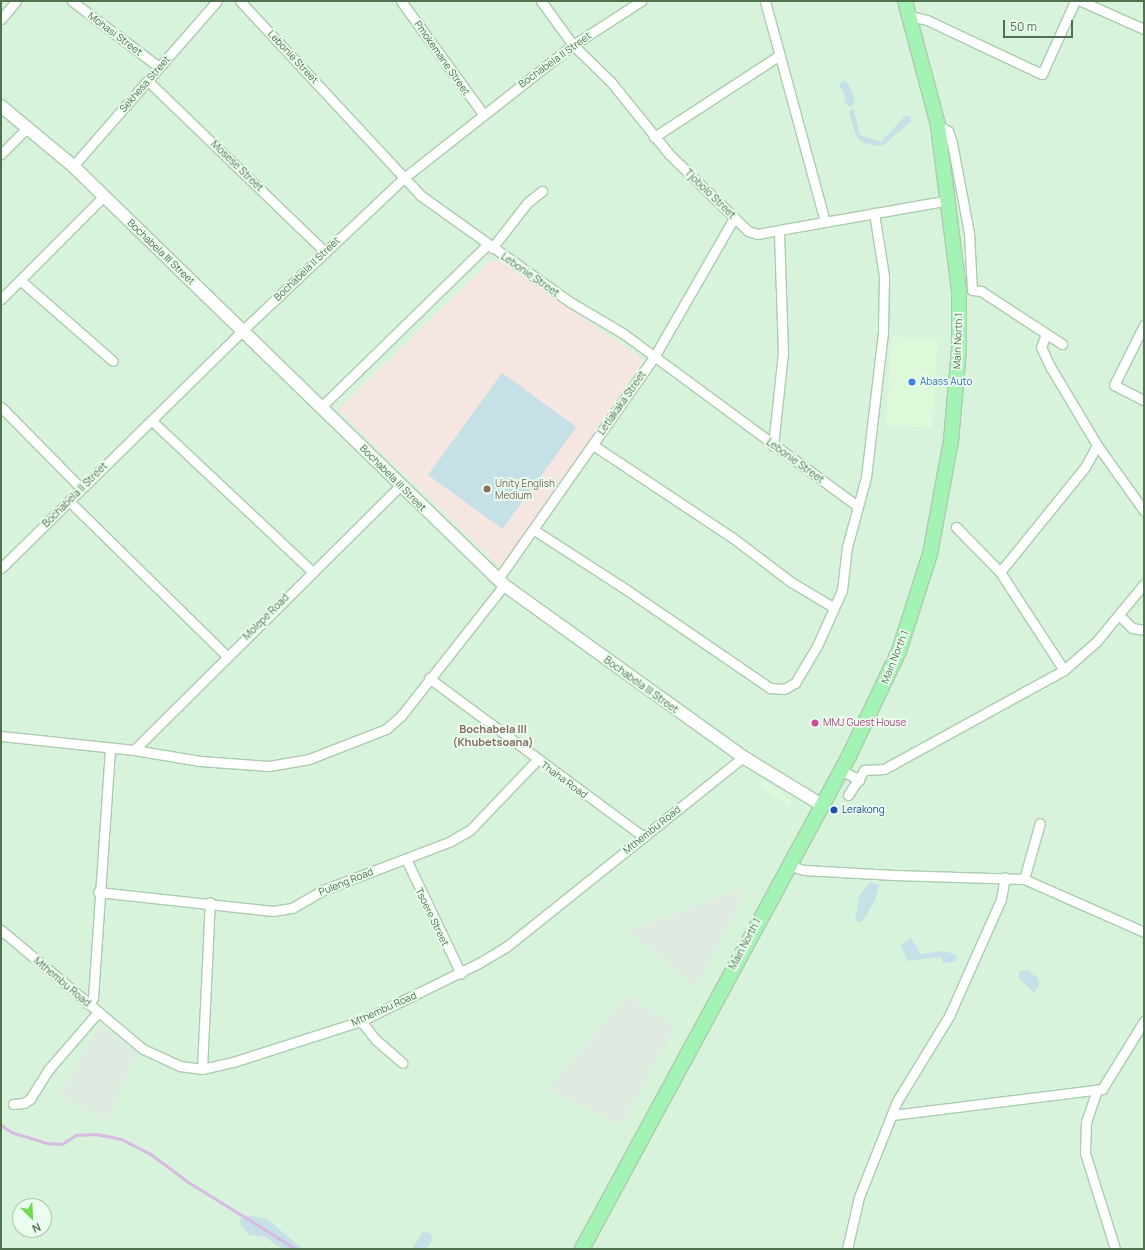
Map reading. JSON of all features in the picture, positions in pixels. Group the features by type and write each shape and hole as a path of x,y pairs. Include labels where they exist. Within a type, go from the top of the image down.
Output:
{"main road":[{"name":"Main North 1","path":"582,1249 788,865 841,770 899,651 930,554 945,481 959,350 959,290 950,200 938,126 905,1"}],"street":[{"path":"1,19 16,1"},
{"name":"Mohasi Street","path":"72,1 159,67"},
{"name":"Sekhesa Street","path":"72,166 217,1"},
{"name":"Lebonie Street","path":"240,1 405,177 420,195 489,247 570,302 624,334 773,446 857,506"},
{"name":"Pmokemane Street","path":"401,1 483,114"},
{"name":"Tjobolo Street","path":"541,1 573,45 611,82 654,137 748,231 757,234 950,200"},
{"name":"Bochabela II Street","path":"1,568 243,330 405,177 483,114 573,45 641,1"},
{"path":"765,1 825,222"},
{"path":"910,16 927,20 1042,74 1075,1"},
{"path":"1081,1 1144,29"},
{"path":"654,137 780,55"},
{"name":"Mosese Street","path":"148,81 326,252"},
{"name":"Bochabela III Street","path":"1,106 72,166 243,330 400,486 501,582 743,757 822,805"},
{"path":"938,126 948,131 952,143 969,233 972,290 981,291 1062,344"},
{"path":"1,154 27,128"},
{"path":"320,408 489,247 528,202 542,191"},
{"path":"1,299 103,197"},
{"path":"534,530 622,586 770,688 784,689 796,683 817,646 833,607 842,590 847,547 866,477 883,332 884,276 874,213"},
{"name":"Letlakaka Street","path":"1,736 110,749 134,750 200,762 269,766 309,759 386,729 401,716 501,582 534,530 654,357 734,218"},
{"path":"773,446 783,353 779,230"},
{"path":"20,280 113,361"},
{"path":"1144,325 1114,385 1144,400"},
{"path":"1046,334 1041,347 1097,445 1144,511"},
{"path":"1,407 81,488"},
{"path":"152,420 312,571"},
{"path":"593,445 733,538 791,582 833,607"},
{"path":"1000,572 1085,467 1097,445"},
{"name":"Molepe Road","path":"134,750 312,571 400,486"},
{"path":"69,501 227,656"},
{"path":"956,527 1000,572 1064,670"},
{"path":"848,795 864,770 884,769 1064,670 1096,642 1120,616 1144,584"},
{"path":"1120,616 1132,628 1144,630"},
{"name":"Thaha Road","path":"429,678 537,760 644,837"},
{"path":"88,1004 93,998 98,892 110,749"},
{"name":"Mthembu Road","path":"1,930 88,1004 143,1048 165,1061 202,1069 233,1062 361,1021 461,974 506,947 743,757"},
{"name":"Puleng Road","path":"98,892 210,902 273,911 292,908 323,890 406,859 470,830 537,760"},
{"path":"841,770 859,780"},
{"path":"1024,879 1040,823"},
{"name":"Tsoere Street","path":"406,859 461,974"},
{"path":"788,865 804,870 894,875 1005,877 1024,879 1144,932"},
{"path":"847,1249 859,1197 893,1115 897,1101 949,1016 1001,899 1005,877"},
{"path":"202,1069 210,902"},
{"path":"13,1104 24,1103 30,1099 48,1070 98,1012"},
{"path":"361,1021 376,1040 402,1063"},
{"path":"893,1115 1102,1089 1144,1021"},
{"path":"1097,1090 1086,1122 1085,1153 1115,1249"}],"shaded area":[{"path":"1,1 1144,1 1144,1249 1,1249"},
{"path":"844,80 849,84 855,102 850,107 845,103 844,92 839,86"},
{"path":"853,108 860,135 881,142 905,116 910,116 911,122 882,146 866,144 859,140 855,133 849,112"},
{"name":"Unity English Medium","path":"490,261 501,261 644,360 501,568 338,410"},
{"name":"Abass Auto","path":"892,336 938,339 932,428 886,425"},
{"path":"502,373 576,427 502,529 428,475"},
{"path":"764,780 792,802 788,806 760,785"},
{"path":"870,882 879,885 875,900 861,922 855,921 859,896"},
{"path":"737,890 744,894 696,988 628,931"},
{"path":"911,938 921,954 942,951 955,954 957,957 955,962 942,963 941,957 908,961 901,945"},
{"path":"1027,970 1038,978 1039,985 1034,993 1019,978 1019,971"},
{"path":"627,995 674,1026 622,1125 548,1089"},
{"path":"99,1024 137,1052 107,1122 59,1096"},
{"path":"250,1216 267,1219 303,1249 282,1249 265,1237 249,1235 240,1224 241,1218"},
{"path":"423,1232 430,1233 433,1239 426,1249 412,1249"}],"waterway":[{"path":"1,1125 11,1132 46,1143 62,1144 76,1135 96,1134 121,1139 149,1153 188,1182 296,1249"}],"place":[{"name":"Abass Auto","path":"912,382"},
{"name":"Unity English Medium","path":"487,489"},
{"name":"MMJ Guest House","path":"815,723"},
{"name":"Lerakong","path":"834,810"}],"district":[{"name":"Bochabela III (Khubetsoana)","path":"493,736"}]}
